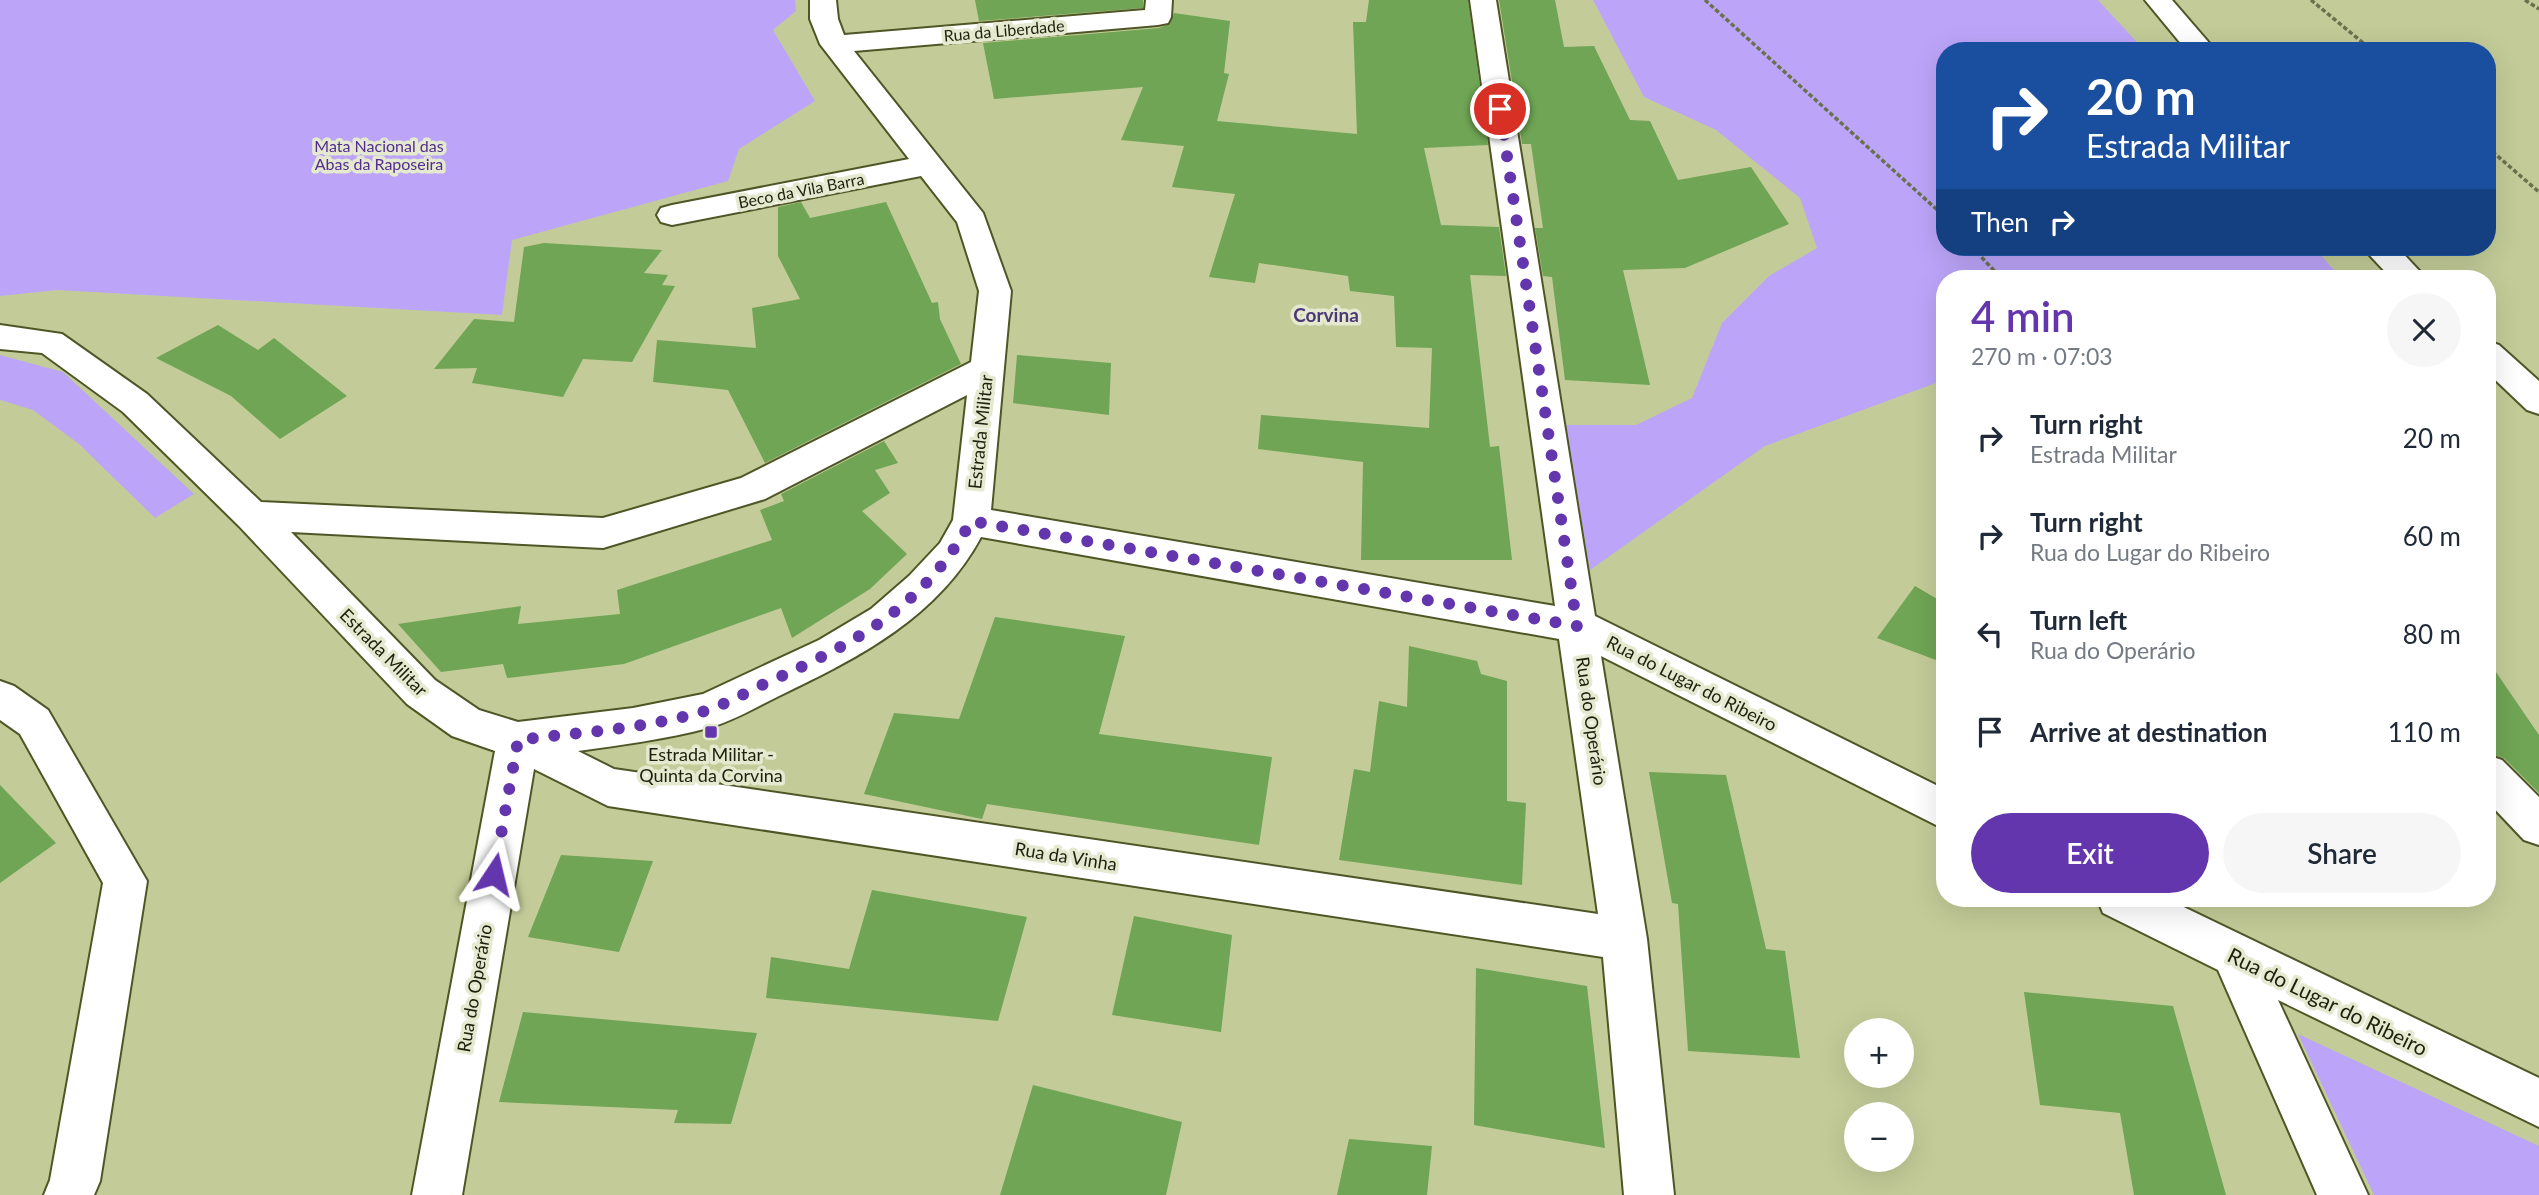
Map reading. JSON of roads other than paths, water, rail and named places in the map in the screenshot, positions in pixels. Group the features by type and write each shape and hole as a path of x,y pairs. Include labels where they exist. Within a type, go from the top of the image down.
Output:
{"street":[{"name":"Estrada Militar","path":"0,337 50,342 135,403 252,516 421,692 466,724 518,740 633,726 709,710 833,652 885,620 923,587 953,554 971,521 995,291 971,220 834,44 824,19 823,0"},
{"name":"Rua da Liberdade","path":"834,44 1157,17 1159,0"},
{"name":"Rua do Operário","path":"1483,0 1624,939 1649,1195"},
{"path":"2158,0 2194,42"},
{"name":"Beco da Vila Barra","path":"672,215 929,165"},
{"path":"2387,256 2402,270"},
{"path":"2496,361 2539,401"},
{"path":"252,516 603,533 752,489 986,369"},
{"name":"Rua do Lugar do Ribeiro","path":"971,521 1577,626 1936,806"},
{"path":"0,698 34,722 125,881 75,1181 69,1195"},
{"name":"Rua do Operário","path":"437,1195 518,740"},
{"name":"Rua da Vinha","path":"518,740 608,787 1624,939"},
{"path":"2496,782 2539,826"},
{"name":"Rua do Lugar do Ribeiro","path":"2137,907 2539,1103"},
{"path":"2235,957 2343,1195"}],"place":[{"name":"Estrada Militar - Quinta da Corvina","path":"711,732"}],"district":[{"name":"Corvina","path":"1326,314"}],"park label":[{"name":"Mata Nacional das Abas da Raposeira","path":"379,154"}]}
